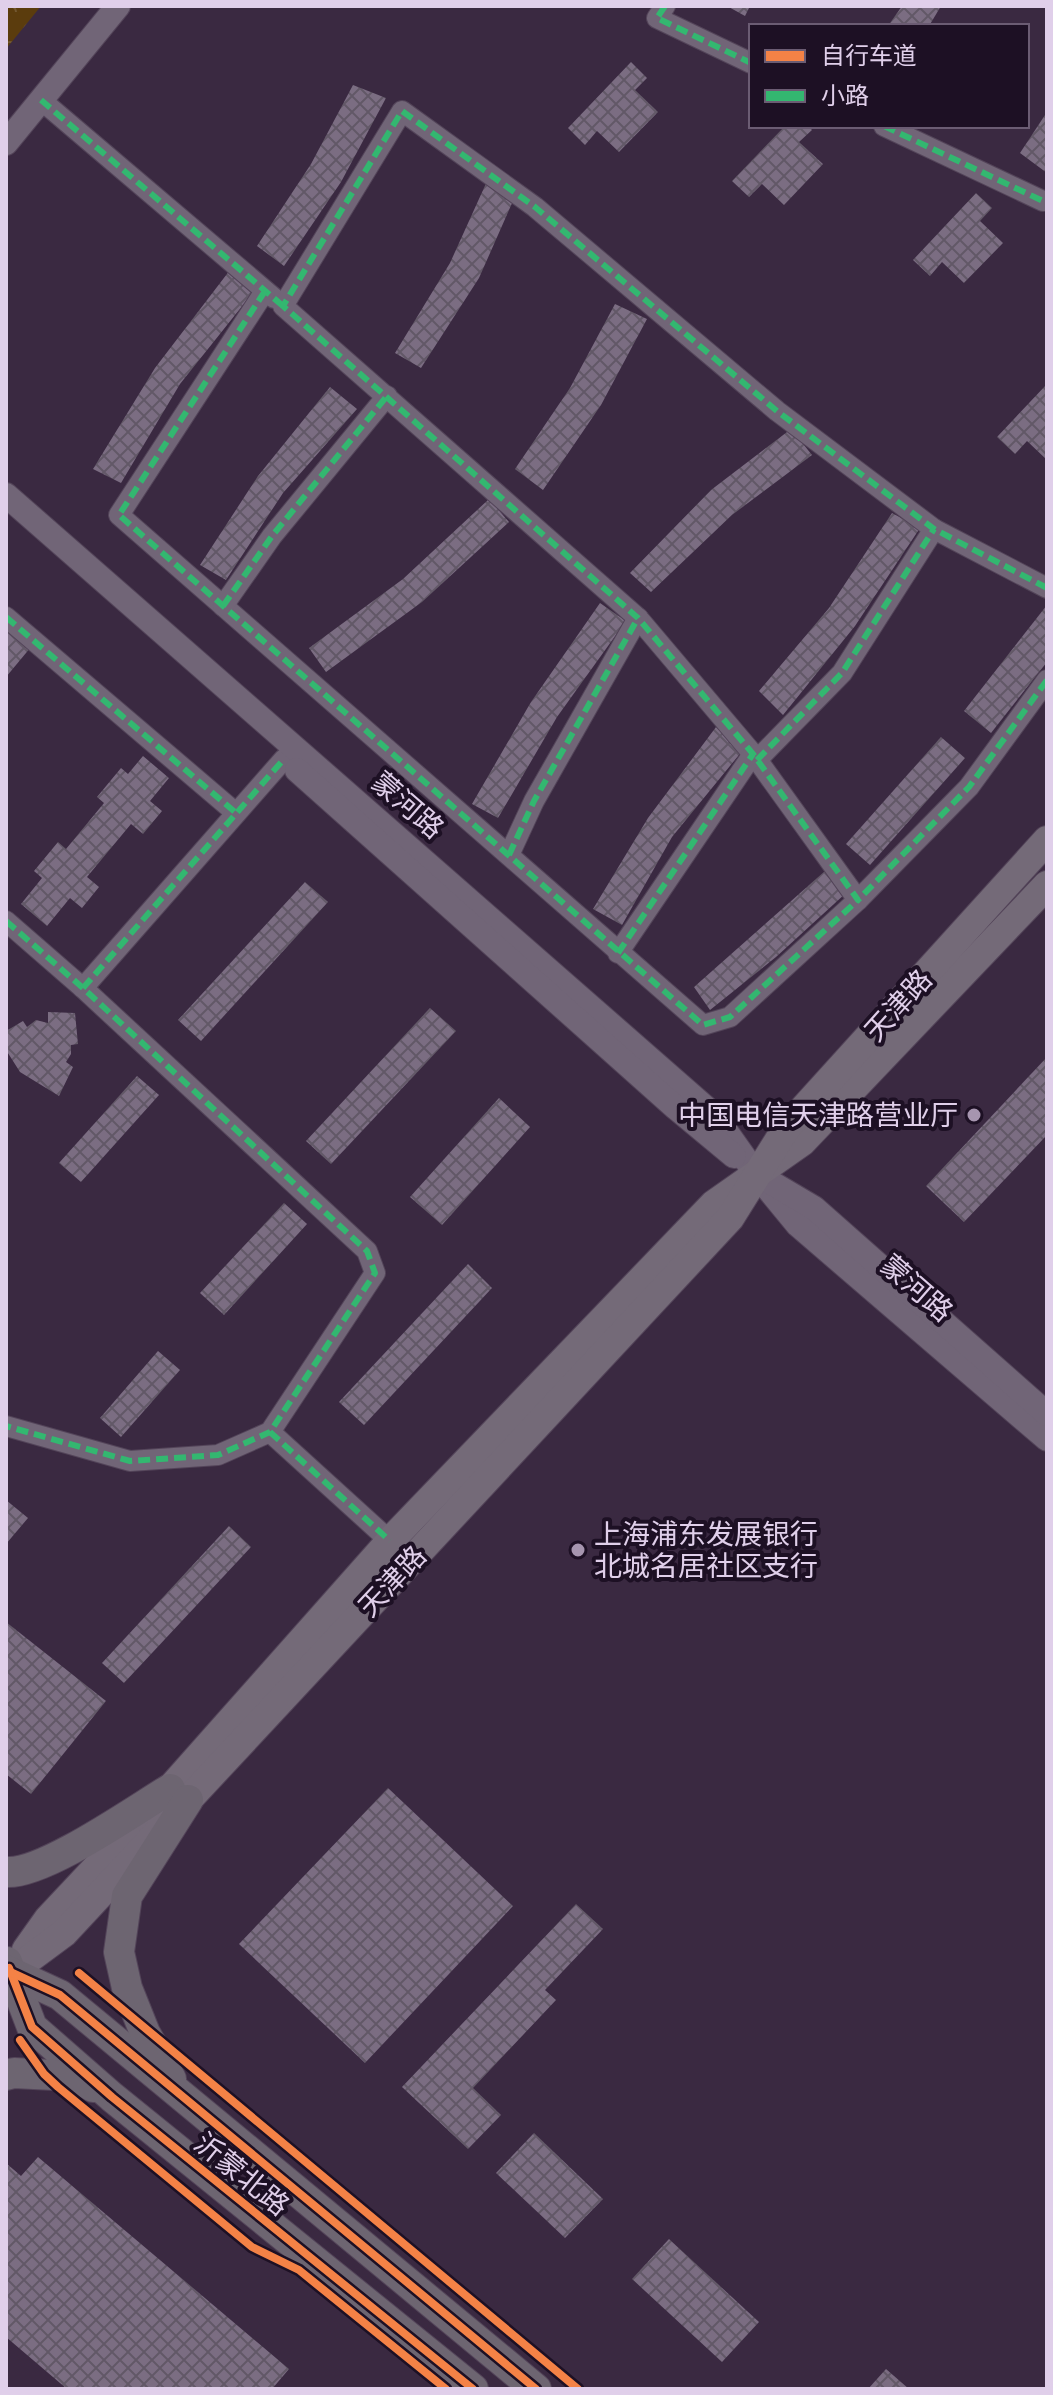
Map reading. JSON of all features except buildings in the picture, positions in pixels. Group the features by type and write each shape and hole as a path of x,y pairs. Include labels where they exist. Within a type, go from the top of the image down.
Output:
{"main road":[{"name":"天津路","path":"7,1972 48,1919 179,1794 730,1218 787,1127 1047,840"},
{"name":"天津路","path":"179,1794 390,1541 714,1204 802,1142 1047,885"},
{"path":"6,1872 18,1873 67,1852 179,1794"},
{"path":"179,1794 127,1896 119,1952 127,1988 145,2033 180,2095"},
{"name":"沂蒙北路","path":"7,1972 60,1995 536,2389"},
{"name":"沂蒙北路","path":"7,1972 32,2027 112,2097 473,2389"},
{"path":"6,2075 74,2076 112,2097"}],"street":[{"path":"6,120 103,6"},
{"path":"6,143 118,6"},
{"path":"665,6 657,18 749,62"},
{"path":"41,100 387,396 638,618 755,757 858,900"},
{"path":"283,306 402,111 535,207 777,411 934,529 1047,588"},
{"path":"888,128 1043,201"},
{"path":"265,291 119,515 703,1025 730,1017 858,900 969,787 1047,680"},
{"path":"223,606 272,536 387,396"},
{"name":"蒙河路","path":"6,495 715,1116 756,1174 798,1225 1047,1439"},
{"name":"蒙河路","path":"6,516 675,1107 756,1174 814,1208 1047,1414"},
{"path":"618,953 755,757 842,673 934,529"},
{"path":"6,617 236,813"},
{"path":"509,855 534,801 638,618"},
{"path":"83,988 284,759"},
{"path":"6,921 83,988 367,1251 375,1273 270,1432 218,1455 130,1461 6,1426"},
{"path":"270,1432 390,1541"}],"green space":[{"path":"6,6 41,6 6,49"}],"marked path":[{"path":"665,6 657,18 749,62"},
{"path":"41,100 283,306"},
{"path":"1047,588 934,529 777,411 535,207 402,111 283,306 638,618 753,754 858,900 969,787 1047,680"},
{"path":"888,128 1043,201"},
{"path":"265,291 119,515 703,1025 730,1017 858,900"},
{"path":"223,606 272,536 387,396"},
{"path":"757,760 842,673 934,529"},
{"path":"6,617 236,813"},
{"path":"509,855 534,801 638,618"},
{"path":"618,953 753,754"},
{"path":"83,988 284,759"},
{"path":"6,921 83,988 367,1251 375,1273 270,1432 218,1455 130,1461 6,1426"},
{"path":"270,1432 390,1541"}],"cycle path":[{"path":"9,1968 32,2027 112,2097 473,2389"},
{"path":"6,1970 60,1995 536,2389"},
{"path":"79,1973 578,2389"},
{"path":"20,2040 44,2074 58,2087 252,2247 299,2270 446,2389"}],"place":[{"name":"中国电信天津路营业厅","path":"974,1115"},
{"name":"上海浦东发展银行 北城名居社区支行","path":"578,1550"}]}
